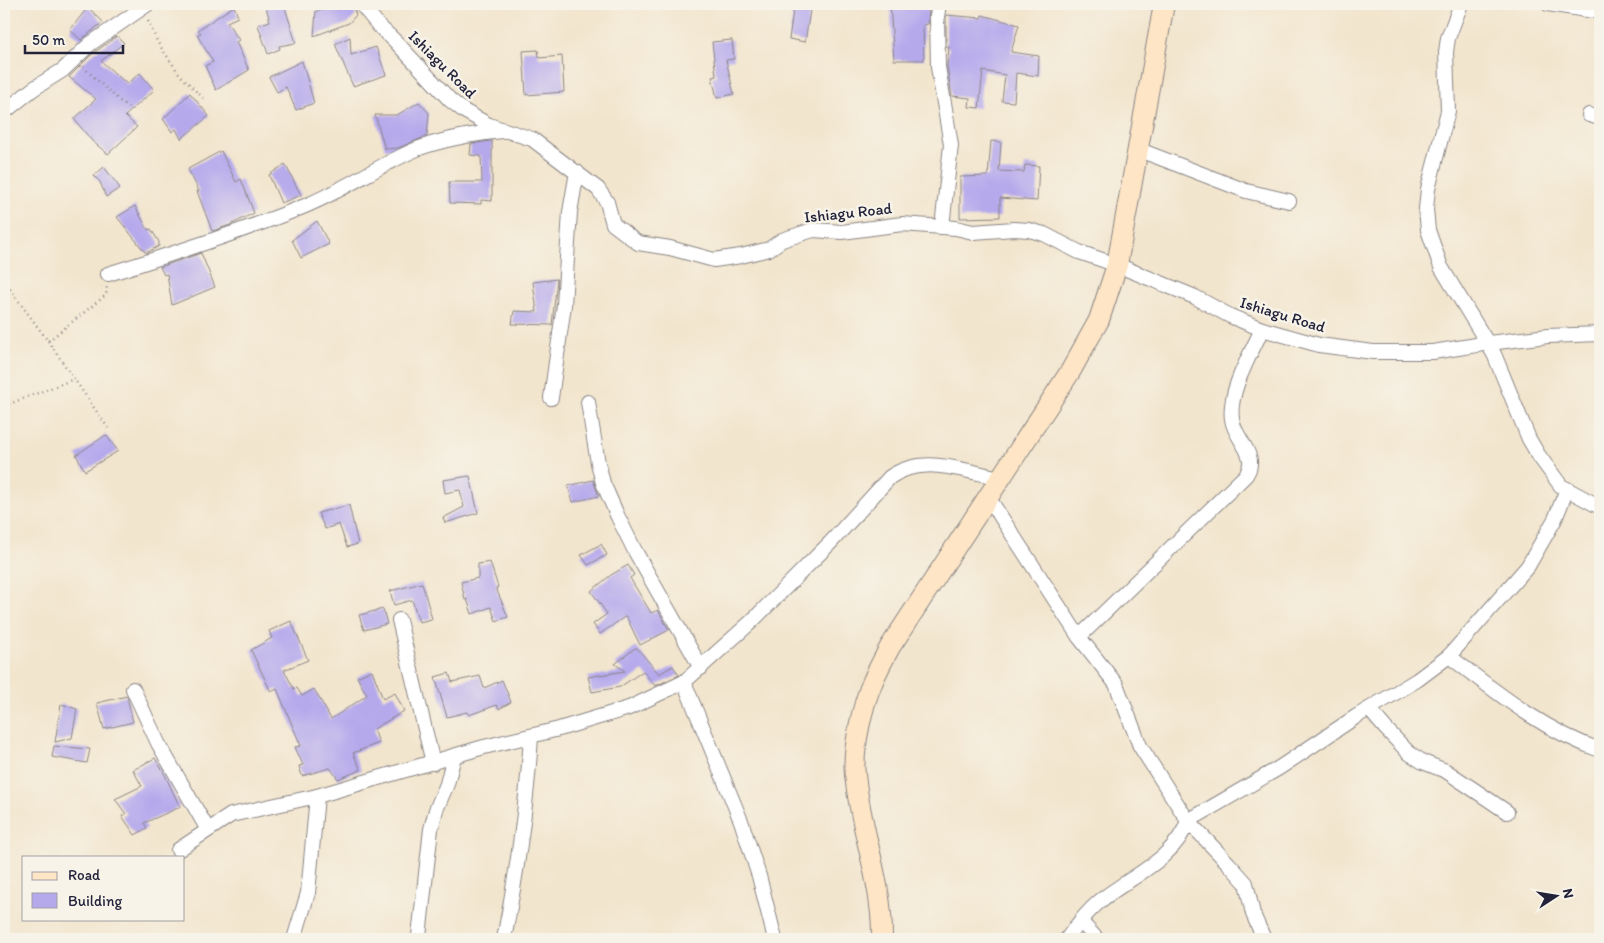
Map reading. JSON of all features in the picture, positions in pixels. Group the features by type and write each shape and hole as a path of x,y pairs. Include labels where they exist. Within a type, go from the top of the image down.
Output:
{"main road":[{"path":"882,939 878,883 865,835 854,773 855,752 872,682 890,647 1086,345 1099,320 1117,265 1164,4"}],"street":[{"name":"Ishiagu Road","path":"361,4 379,26 450,100 480,121 532,139 598,189 606,202 613,224 638,244 670,248 714,260 769,249 782,240 813,230 842,232 902,224 974,232 1014,229 1029,230 1044,234 1079,252 1117,265 1195,297 1230,316 1262,329 1319,345 1373,352 1433,352 1548,336 1600,334"},
{"path":"939,4 937,17 938,67 951,145 942,227"},
{"path":"1461,4 1447,45 1448,111 1426,198 1428,230 1441,267 1489,343 1528,439 1561,486 1600,508"},
{"path":"1548,4 1600,12"},
{"path":"8,109 33,89 56,76 90,44 145,6"},
{"path":"108,274 238,232 308,205 377,168 419,149 459,138 505,130"},
{"path":"1137,149 1246,191 1289,201"},
{"path":"550,398 564,305 570,212 577,172"},
{"path":"1079,637 1251,469 1250,456 1232,420 1232,409 1238,382 1262,329"},
{"path":"588,402 603,483 635,551 701,668"},
{"path":"178,850 231,815 317,796 484,747 559,729 629,708 684,682 701,668 751,622 831,542 890,477 900,470 911,467 940,465 1000,478"},
{"path":"1067,939 1098,903 1172,848 1184,833 1188,821 1218,802 1258,782 1369,709 1417,680 1449,656 1528,566 1555,519 1567,489"},
{"path":"988,497 1079,637 1116,684 1140,746 1188,821 1246,883 1253,914 1264,939"},
{"path":"398,620 433,763"},
{"path":"1449,656 1500,695 1532,716 1568,738 1600,750"},
{"path":"684,682 741,821 759,876 775,939"},
{"path":"133,689 158,743 208,830"},
{"path":"1369,709 1409,753 1423,762 1446,771 1507,812"},
{"path":"504,939 518,866 531,736"},
{"path":"419,936 431,829 436,810 447,784 454,756"},
{"path":"294,939 308,893 317,796"},
{"path":"1081,922 1097,939"}],"path":[{"path":"145,6 158,44 180,75 204,98"},
{"path":"75,59 129,108"},
{"path":"48,341 106,295 108,274"},
{"path":"4,281 108,428"},
{"path":"4,406 74,379"}],"building":[{"path":"265,4 284,4 296,43 279,46 280,49 268,54 258,25 270,21"},
{"path":"338,4 352,4 356,15 349,23 314,36 316,11 339,7"},
{"path":"794,4 811,4 805,42 789,39"},
{"path":"890,4 929,4 928,24 923,25 924,60 894,60"},
{"path":"234,6 238,17 227,22 239,40 236,42 249,70 216,90 205,66 213,62 197,35 201,33 198,30"},
{"path":"88,7 103,22 81,40 70,30"},
{"path":"946,15 981,18 982,15 1019,25 1011,52 1039,56 1038,76 1016,73 1014,102 1002,101 1005,75 983,71 979,108 969,107 970,98 952,96 947,66 949,47 946,47"},
{"path":"117,36 124,43 101,61 127,84 140,73 154,90 125,116 137,127 108,154 92,141 74,119 96,99 69,77 91,55"},
{"path":"350,37 351,55 376,47 386,75 353,86 335,44"},
{"path":"732,40 734,59 726,60 734,94 717,98 712,77 716,76 712,42"},
{"path":"538,50 539,58 562,56 564,92 526,95 523,51"},
{"path":"302,61 314,103 296,110 286,87 277,92 269,77"},
{"path":"190,93 209,116 181,139 176,129 172,132 163,119"},
{"path":"419,102 429,113 427,136 398,148 385,149 375,115 397,115"},
{"path":"492,141 492,201 481,200 481,204 450,203 449,182 482,182 481,156 470,155 471,144"},
{"path":"991,141 1001,142 999,171 1024,172 1025,165 1039,166 1037,201 1000,198 1000,217 960,218 960,177 988,176"},
{"path":"221,151 236,182 241,179 254,213 230,225 212,231 197,191 199,191 188,169"},
{"path":"285,164 301,195 281,203 269,175"},
{"path":"104,167 120,188 106,197 100,182 94,176"},
{"path":"135,206 148,230 151,229 159,242 159,246 148,252 145,252 117,217"},
{"path":"317,221 329,244 301,258 292,240"},
{"path":"201,253 215,287 172,305 167,274 164,275 160,267"},
{"path":"557,279 552,325 512,324 514,311 537,312 533,282"},
{"path":"106,435 118,451 85,471 76,455"},
{"path":"470,476 478,513 445,523 443,518 464,507 460,490 445,493 443,480"},
{"path":"593,480 599,496 573,502 568,486"},
{"path":"349,505 358,544 347,547 339,524 325,529 318,513"},
{"path":"601,544 607,555 588,565 581,555"},
{"path":"490,562 498,587 496,588 508,617 496,621 491,607 472,614 467,599 465,600 461,582 478,578 478,564"},
{"path":"628,565 634,575 630,578 651,613 658,610 669,630 640,645 626,616 600,634 593,624 607,614 591,591 611,575"},
{"path":"422,583 432,619 419,622 412,600 394,605 390,591"},
{"path":"383,609 387,624 364,630 359,615"},
{"path":"291,621 308,660 284,670 294,689 297,688 302,696 314,689 331,719 367,695 357,677 372,670 383,699 395,693 404,711 374,729 379,743 353,753 361,770 338,779 330,768 302,776 299,766 303,765 295,747 301,746 277,689 271,692 251,650 272,638 269,631"},
{"path":"635,648 659,674 673,666 679,675 655,686 643,671 620,687 592,692 588,677 625,671 615,664"},
{"path":"449,673 452,682 480,676 484,688 502,680 511,702 499,709 497,705 469,715 467,712 447,717 435,677"},
{"path":"127,696 133,722 104,729 97,703"},
{"path":"61,704 77,709 72,738 55,742"},
{"path":"54,746 90,749 87,763 52,757"},
{"path":"155,758 180,807 144,823 147,828 135,835 122,816 126,814 115,799 142,786 133,770"}]}
